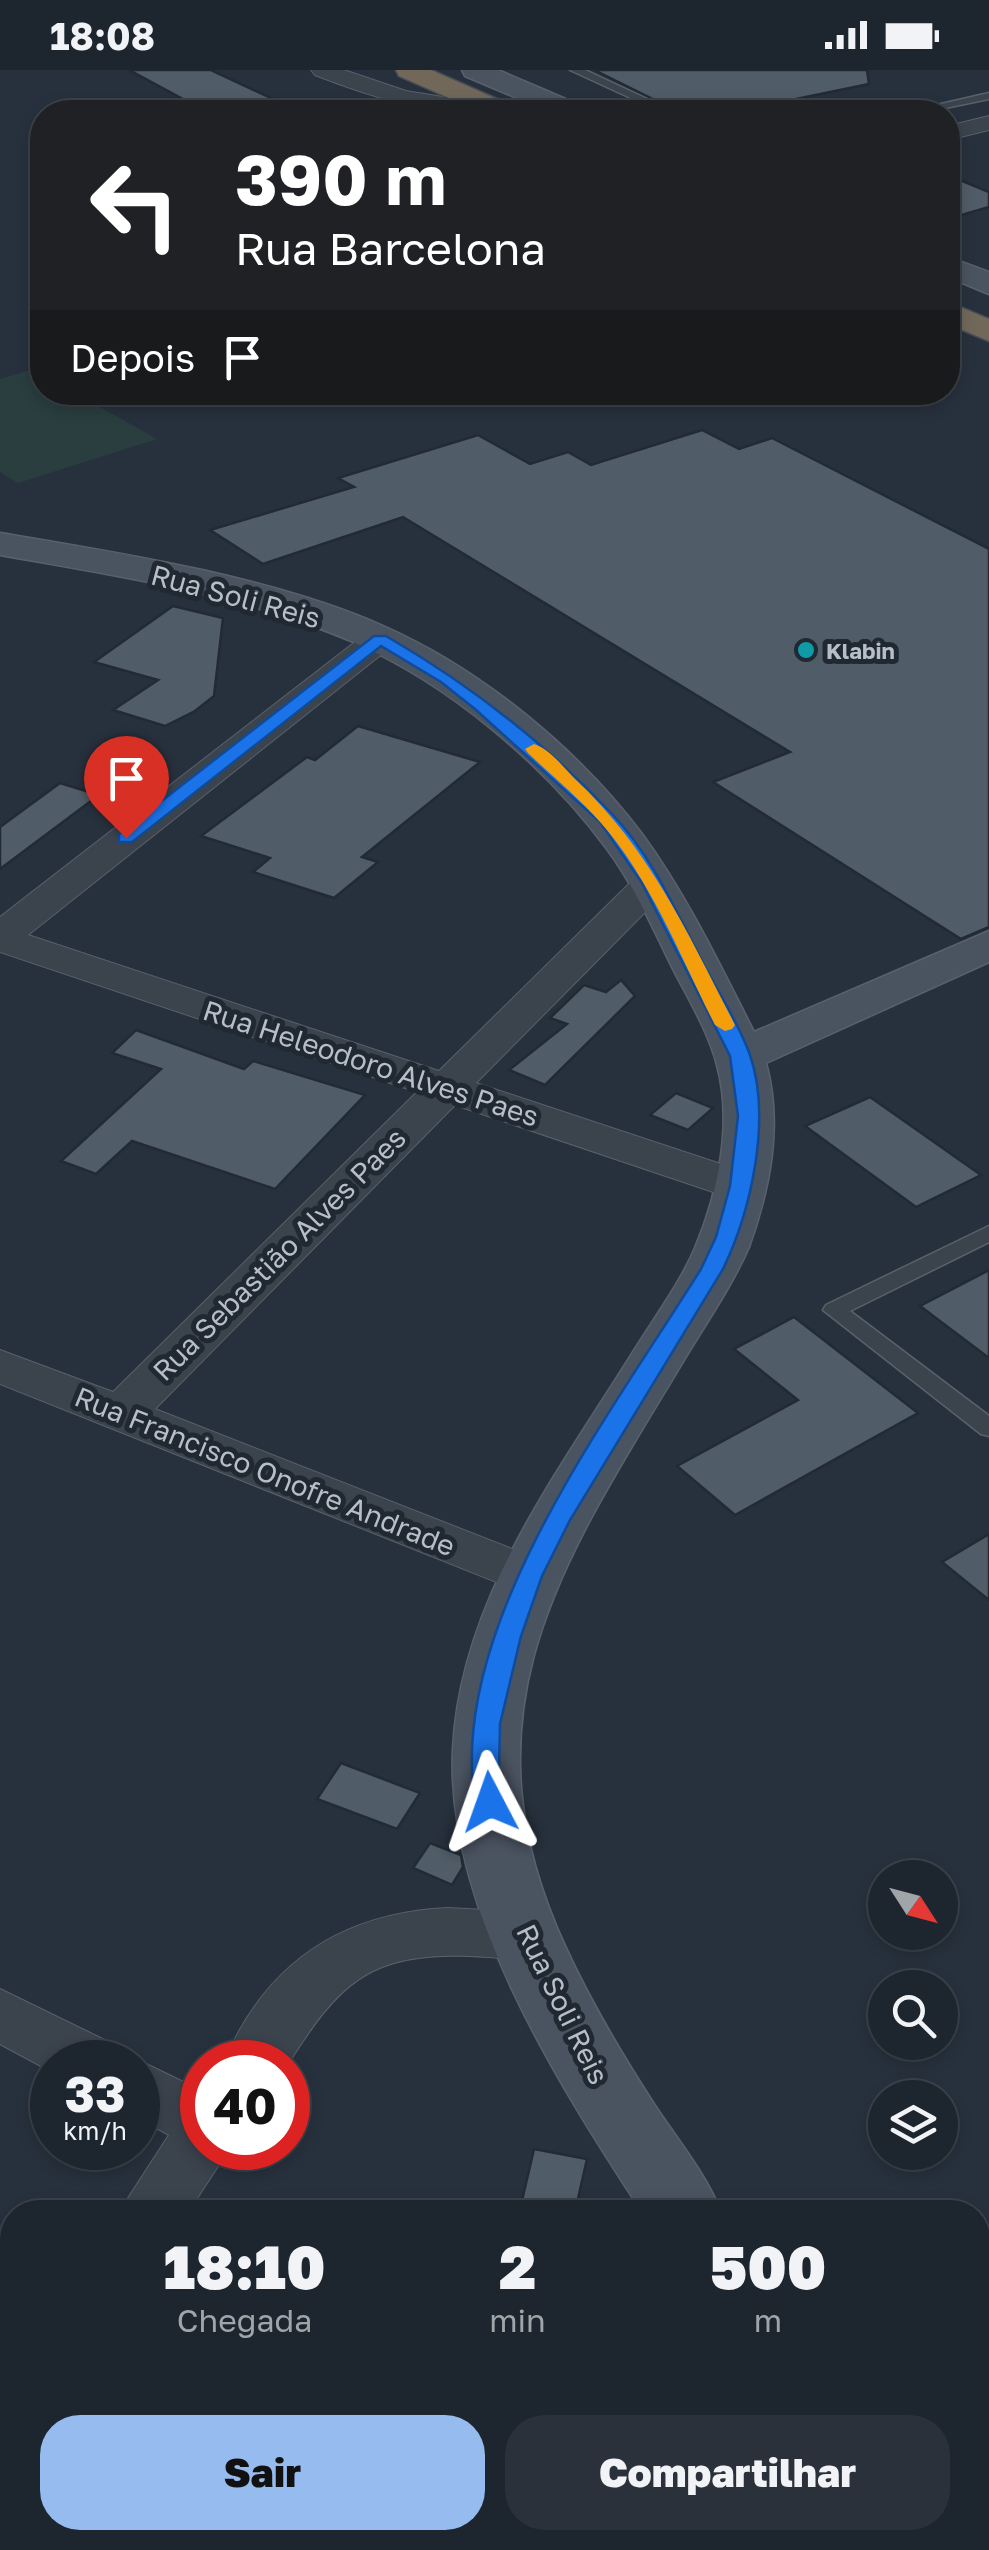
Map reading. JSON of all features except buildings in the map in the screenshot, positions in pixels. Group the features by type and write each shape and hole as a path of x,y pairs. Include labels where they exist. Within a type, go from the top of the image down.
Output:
{"highway":[{"path":"409,70 475,100"},
{"path":"960,318 989,331"}],"street":[{"path":"323,70 390,97 410,100"},
{"path":"475,70 544,100"},
{"path":"960,271 989,284"},
{"name":"Rua Soli Reis","path":"0,544 193,582 317,615 380,639 447,678 527,743 607,818 652,883 740,1056 748,1116 741,1186 728,1237 558,1519 530,1576 495,1682 486,1724 485,1770 494,1833 526,1936 586,2056 676,2200"},
{"path":"0,938 380,639"},
{"name":"Rua Sebastião Alves Paes","path":"120,1414 652,883"},
{"name":"Rua Heleodoro Alves Paes","path":"0,938 741,1186"},
{"path":"740,1056 989,945"},
{"name":"Rua Francisco Onofre Andrade","path":"0,1366 530,1576"},
{"path":"270,2040 300,1996 327,1968 361,1948 411,1934 459,1930 526,1936"},
{"path":"0,2014 49,2040"},
{"path":"160,2200 181,2170"}],"lane":[{"path":"576,70 642,100"},
{"path":"960,102 989,96"},
{"path":"989,1232 834,1310 989,1428"}],"green space":[{"path":"30,370 30,405 96,405 157,439 18,483 0,472 0,379"}],"slow traffic":[{"path":"534,749 607,818 626,844 652,883 725,1025"}],"place":[{"name":"Klabin","path":"806,650"}],"route":[{"path":"126,838 380,639 447,678 527,743 607,818 652,883 740,1056 748,1116 741,1186 728,1237 558,1519 530,1576 508,1636 486,1724 485,1770 490,1802"}]}
